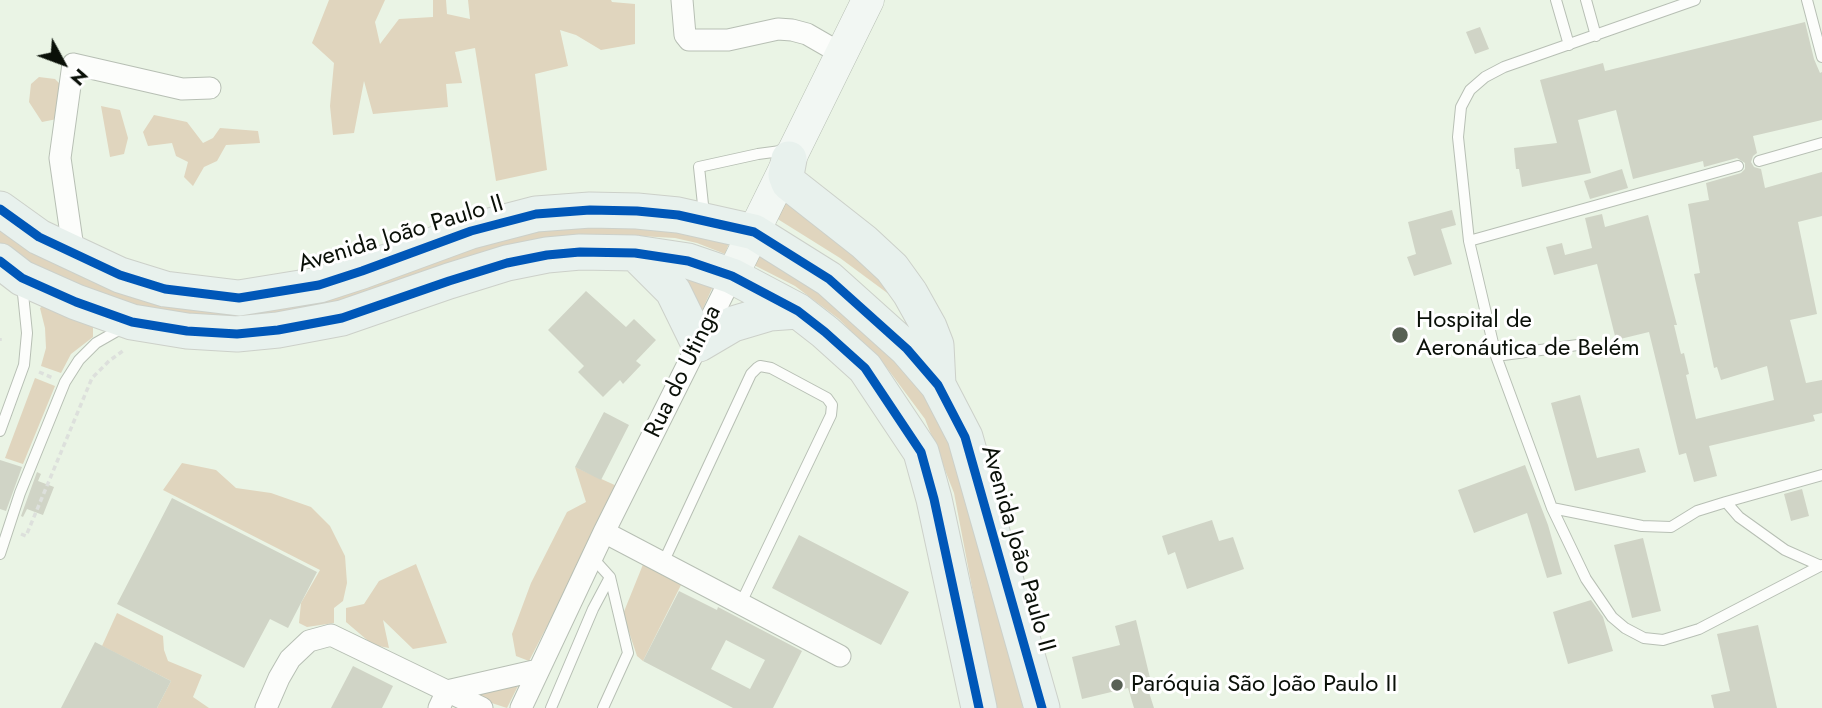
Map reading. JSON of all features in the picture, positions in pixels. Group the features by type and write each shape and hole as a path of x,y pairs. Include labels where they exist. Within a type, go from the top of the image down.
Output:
{"main road":[{"path":"792,154 786,175 789,183 864,242 892,268 910,293 936,345 938,386"},
{"path":"770,200 779,194 805,197"},
{"name":"Avenida João Paulo II","path":"0,209 39,237 120,275 166,289 239,298 319,285 471,231 536,214 590,210 637,211 705,220 754,232 829,279 907,349 938,386 965,437 1042,708"},
{"path":"8,270 76,302 128,336 187,331 237,334 278,330 342,318 507,263 580,252 635,253 688,261 732,276 798,311 865,368 921,452 940,524 979,708"},
{"path":"635,253 673,291 699,344 733,324 769,313 798,311"}],"street":[{"path":"682,0 685,35 689,40 728,40 778,29 792,30 807,34 841,53"},
{"name":"Rua do Utinga","path":"521,708 604,531 868,0"},
{"path":"74,255 60,158 73,64 182,89 210,88"},
{"path":"604,531 840,656"},
{"path":"266,708 290,659 309,641 331,635 443,699 482,708"},
{"path":"443,699 538,670"}],"lane":[{"path":"1556,0 1569,45"},
{"path":"1586,0 1596,36"},
{"path":"1695,0 1504,67 1485,77 1470,90 1461,107 1458,137 1469,241 1496,356 1552,508 1586,579 1612,617 1644,638 1662,640 1699,629 1821,566"},
{"path":"1807,0 1822,57"},
{"path":"1759,161 1822,144"},
{"path":"705,220 699,167 758,154 792,154"},
{"path":"1469,241 1738,166"},
{"path":"0,431 24,365 27,333 8,270"},
{"path":"0,554 20,493 65,382 79,360 96,343 128,336"},
{"path":"1496,356 1585,344"},
{"path":"663,563 751,374 766,366 827,398 832,405 831,415 740,605"},
{"path":"1552,508 1642,526 1671,527 1697,511 1822,475"},
{"path":"1726,502 1739,517 1785,550 1821,566"},
{"path":"592,557 610,577 628,653 604,708"},
{"path":"551,708 593,609 610,577"}],"path":[{"path":"26,536 92,378 128,336"},
{"path":"39,372 54,378"}],"shaded area":[{"path":"329,0 385,0 375,22 380,44 399,19 433,17 433,0 446,0 447,14 470,19 468,0 611,0 635,4 635,44 601,50 576,35 560,30 568,66 535,74 547,170 496,181 475,48 455,52 462,83 446,84 448,107 373,114 364,81 354,133 333,135 330,106 334,63 312,43"},
{"path":"39,77 55,79 64,88 57,119 42,122 29,102 31,84"},
{"path":"101,106 120,110 128,138 124,154 110,157"},
{"path":"154,115 187,122 203,143 213,138 220,128 258,131 260,143 226,145 217,161 204,167 193,186 184,177 188,162 176,156 172,143 148,146 143,132"},
{"path":"788,199 857,243 894,298 840,258 776,218"},
{"path":"581,217 732,235 725,254 675,238 604,234 524,244 397,286 265,321 110,307 0,248 0,223 181,302 437,251"},
{"path":"761,242 910,362 966,468 1023,708 995,708 954,493 925,419 887,368 839,319 795,286 750,263"},
{"path":"668,271 714,284 700,315"},
{"path":"43,306 93,325 93,337 71,354 61,373 41,366 46,348 40,308"},
{"path":"35,378 55,386 23,464 5,458"},
{"path":"182,463 216,470 236,488 271,493 311,507 330,526 345,556 347,583 343,601 334,608 334,623 307,627 299,623 301,603 320,570 163,490"},
{"path":"575,467 619,487 529,661 516,656 512,634 531,583 567,512 586,502"},
{"path":"644,562 683,581 643,661 637,656 623,614"},
{"path":"416,564 447,643 413,649 383,620 389,648 373,645 346,622 346,608 364,604 379,581"},
{"path":"117,613 163,636 168,661 202,675 193,697 209,708 157,708 171,681 102,646"},
{"path":"521,680 507,708 464,694"}],"building":[{"path":"1805,22 1814,59 1820,73 1822,72 1822,120 1753,136 1757,153 1751,162 1754,167 1761,169 1765,188 1822,172 1822,216 1798,222 1817,314 1790,320 1806,383 1822,380 1822,413 1813,415 1815,421 1709,446 1717,476 1694,482 1686,453 1679,455 1649,332 1616,340 1597,264 1554,275 1546,247 1562,243 1565,255 1592,248 1585,218 1602,214 1605,227 1648,215 1677,325 1674,325 1681,354 1684,353 1689,374 1686,375 1696,419 1774,400 1767,366 1721,380 1717,367 1714,368 1694,274 1700,273 1688,204 1709,200 1706,183 1741,173 1745,169 1745,163 1737,158 1704,167 1703,161 1633,179 1616,110 1578,120 1591,173 1522,187 1519,169 1516,169 1514,148 1557,143 1540,80 1603,63 1605,71"},
{"path":"1480,27 1489,49 1475,54 1466,32"},
{"path":"1622,169 1628,188 1590,199 1584,181"},
{"path":"1452,210 1456,225 1441,229 1452,264 1414,276 1407,257 1416,254 1408,222"},
{"path":"586,291 626,327 634,319 656,340 636,361 641,365 623,384 620,380 603,397 578,372 584,366 548,330"},
{"path":"1580,395 1597,458 1639,448 1646,472 1575,491 1551,403"},
{"path":"604,412 629,425 601,480 575,467"},
{"path":"0,460 22,467 6,511 0,509"},
{"path":"1525,465 1548,525 1562,574 1547,578 1527,513 1474,533 1458,490"},
{"path":"37,472 41,474 38,481 54,487 43,515 27,509 23,517 21,516"},
{"path":"1802,489 1809,516 1791,521 1784,494"},
{"path":"172,498 317,572 288,628 270,619 244,668 117,604"},
{"path":"1212,520 1219,541 1233,537 1244,569 1187,589 1175,552 1168,555 1162,536"},
{"path":"799,535 909,592 881,645 772,588"},
{"path":"1643,538 1661,611 1632,618 1614,545"},
{"path":"679,591 717,610 718,607 802,651 773,708 733,708 643,661","holes":["726,640 765,660 750,689 711,669"]},
{"path":"1591,600 1603,617 1613,651 1568,664 1553,612"},
{"path":"1136,620 1151,682 1146,683 1154,708 1134,708 1128,688 1082,699 1072,657 1120,645 1115,626"},
{"path":"1758,625 1777,708 1714,708 1711,695 1730,691 1717,634"},
{"path":"95,642 171,681 157,708 61,708"},
{"path":"353,666 393,686 382,708 331,708"}],"cycle path":[{"path":"0,209 39,237 120,275 165,289 239,298 319,285 471,231 536,214 590,210 637,211 678,215 754,232 829,279 907,349 938,385 965,437 1042,708"},
{"path":"0,261 22,278 76,302 132,322 187,331 237,334 278,330 342,318 507,263 547,255 580,252 635,253 688,261 732,276 798,311 865,368 921,452 934,499 979,708"}],"place":[{"name":"Hospital de Aeronáutica de Belém","path":"1400,335"},
{"name":"Paróquia São João Paulo II","path":"1117,685"}]}
